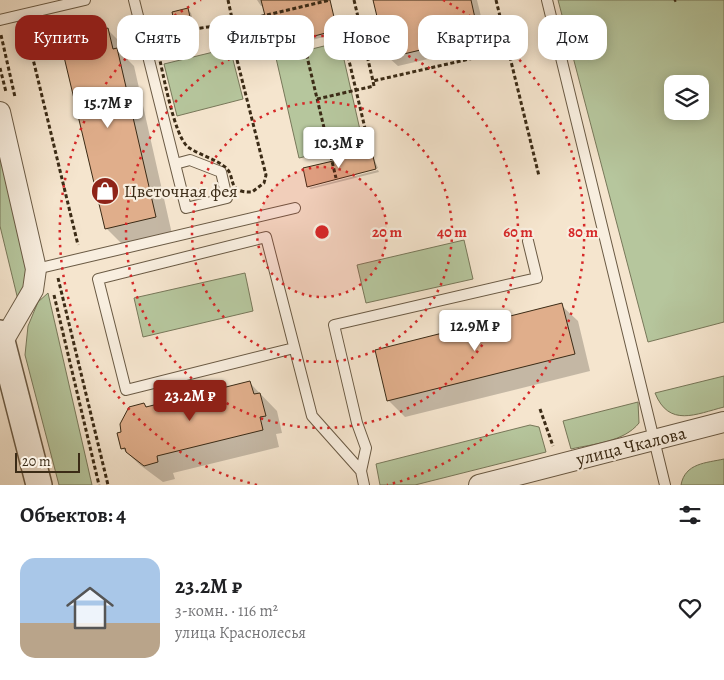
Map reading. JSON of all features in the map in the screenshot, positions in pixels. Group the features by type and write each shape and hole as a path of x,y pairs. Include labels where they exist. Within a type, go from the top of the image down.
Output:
{"street":[{"path":"0,112 36,269 33,290 1,338 39,485"},
{"name":"улица Чкалова","path":"479,485 724,422"}],"lane":[{"path":"23,15 86,0"},
{"path":"134,0 175,164 186,208 227,198 221,172 190,160 175,164"},
{"path":"547,0 665,485"},
{"path":"0,20 15,17"},
{"path":"36,269 295,208"},
{"path":"294,348 126,390 98,279 266,237 312,416 361,471"},
{"path":"364,485 361,471 366,448 356,424 334,325 537,278 528,241"}],"path":[{"path":"228,0 233,23 330,0"},
{"path":"318,99 374,86 354,0"},
{"path":"496,0 500,15"},
{"path":"214,26 223,27 228,32 266,175 260,188 245,192 237,189 232,184 225,167 184,143 178,130 158,52 160,42 167,37 214,26"},
{"path":"34,60 81,258"},
{"path":"309,60 336,178"},
{"path":"349,60 368,141"},
{"path":"373,82 466,60"},
{"path":"511,60 539,176"}],"green space":[{"path":"558,0 724,0 724,322 648,342 574,60 607,60 607,15 562,15"},
{"path":"324,46 324,60 344,60 363,143 299,158 276,60 314,60 314,48"},
{"path":"209,53 209,60 233,60 243,99 177,116 164,64 180,60 199,60 199,56"},
{"path":"0,144 30,264 28,284 18,300 0,226"},
{"path":"464,240 473,279 366,303 357,265"},
{"path":"245,273 253,311 143,337 134,298"},
{"path":"48,293 92,485 59,485 25,355 28,326 38,302"},
{"path":"724,376 724,407 703,413 684,416 676,415 668,411 661,404 655,393"},
{"path":"638,402 639,423 633,429 608,441 571,449 563,421"},
{"path":"530,425 539,427 546,452 415,485 380,485 376,464"},
{"path":"724,459 724,485 681,485 683,478 692,468 704,463"}],"building":[{"path":"261,0 330,0 334,15 324,15 324,33 314,36 314,15 265,15"},
{"path":"373,0 471,0 474,15 418,15 418,51 408,53 408,15 377,15"},
{"path":"188,8 190,15 173,15 172,12"},
{"path":"107,28 113,49 117,48 117,60 120,60 156,217 105,229 65,60 107,60"},
{"path":"372,152 376,169 307,187 303,168"},
{"path":"562,303 575,354 387,401 375,350"},
{"path":"250,381 254,394 260,393 266,416 260,417 263,430 157,456 158,462 144,466 126,452 125,448 121,449 117,433 121,432 120,424 129,407 144,403 146,407"}],"place":[{"name":"Цветочная фея","path":"105,191"}]}
